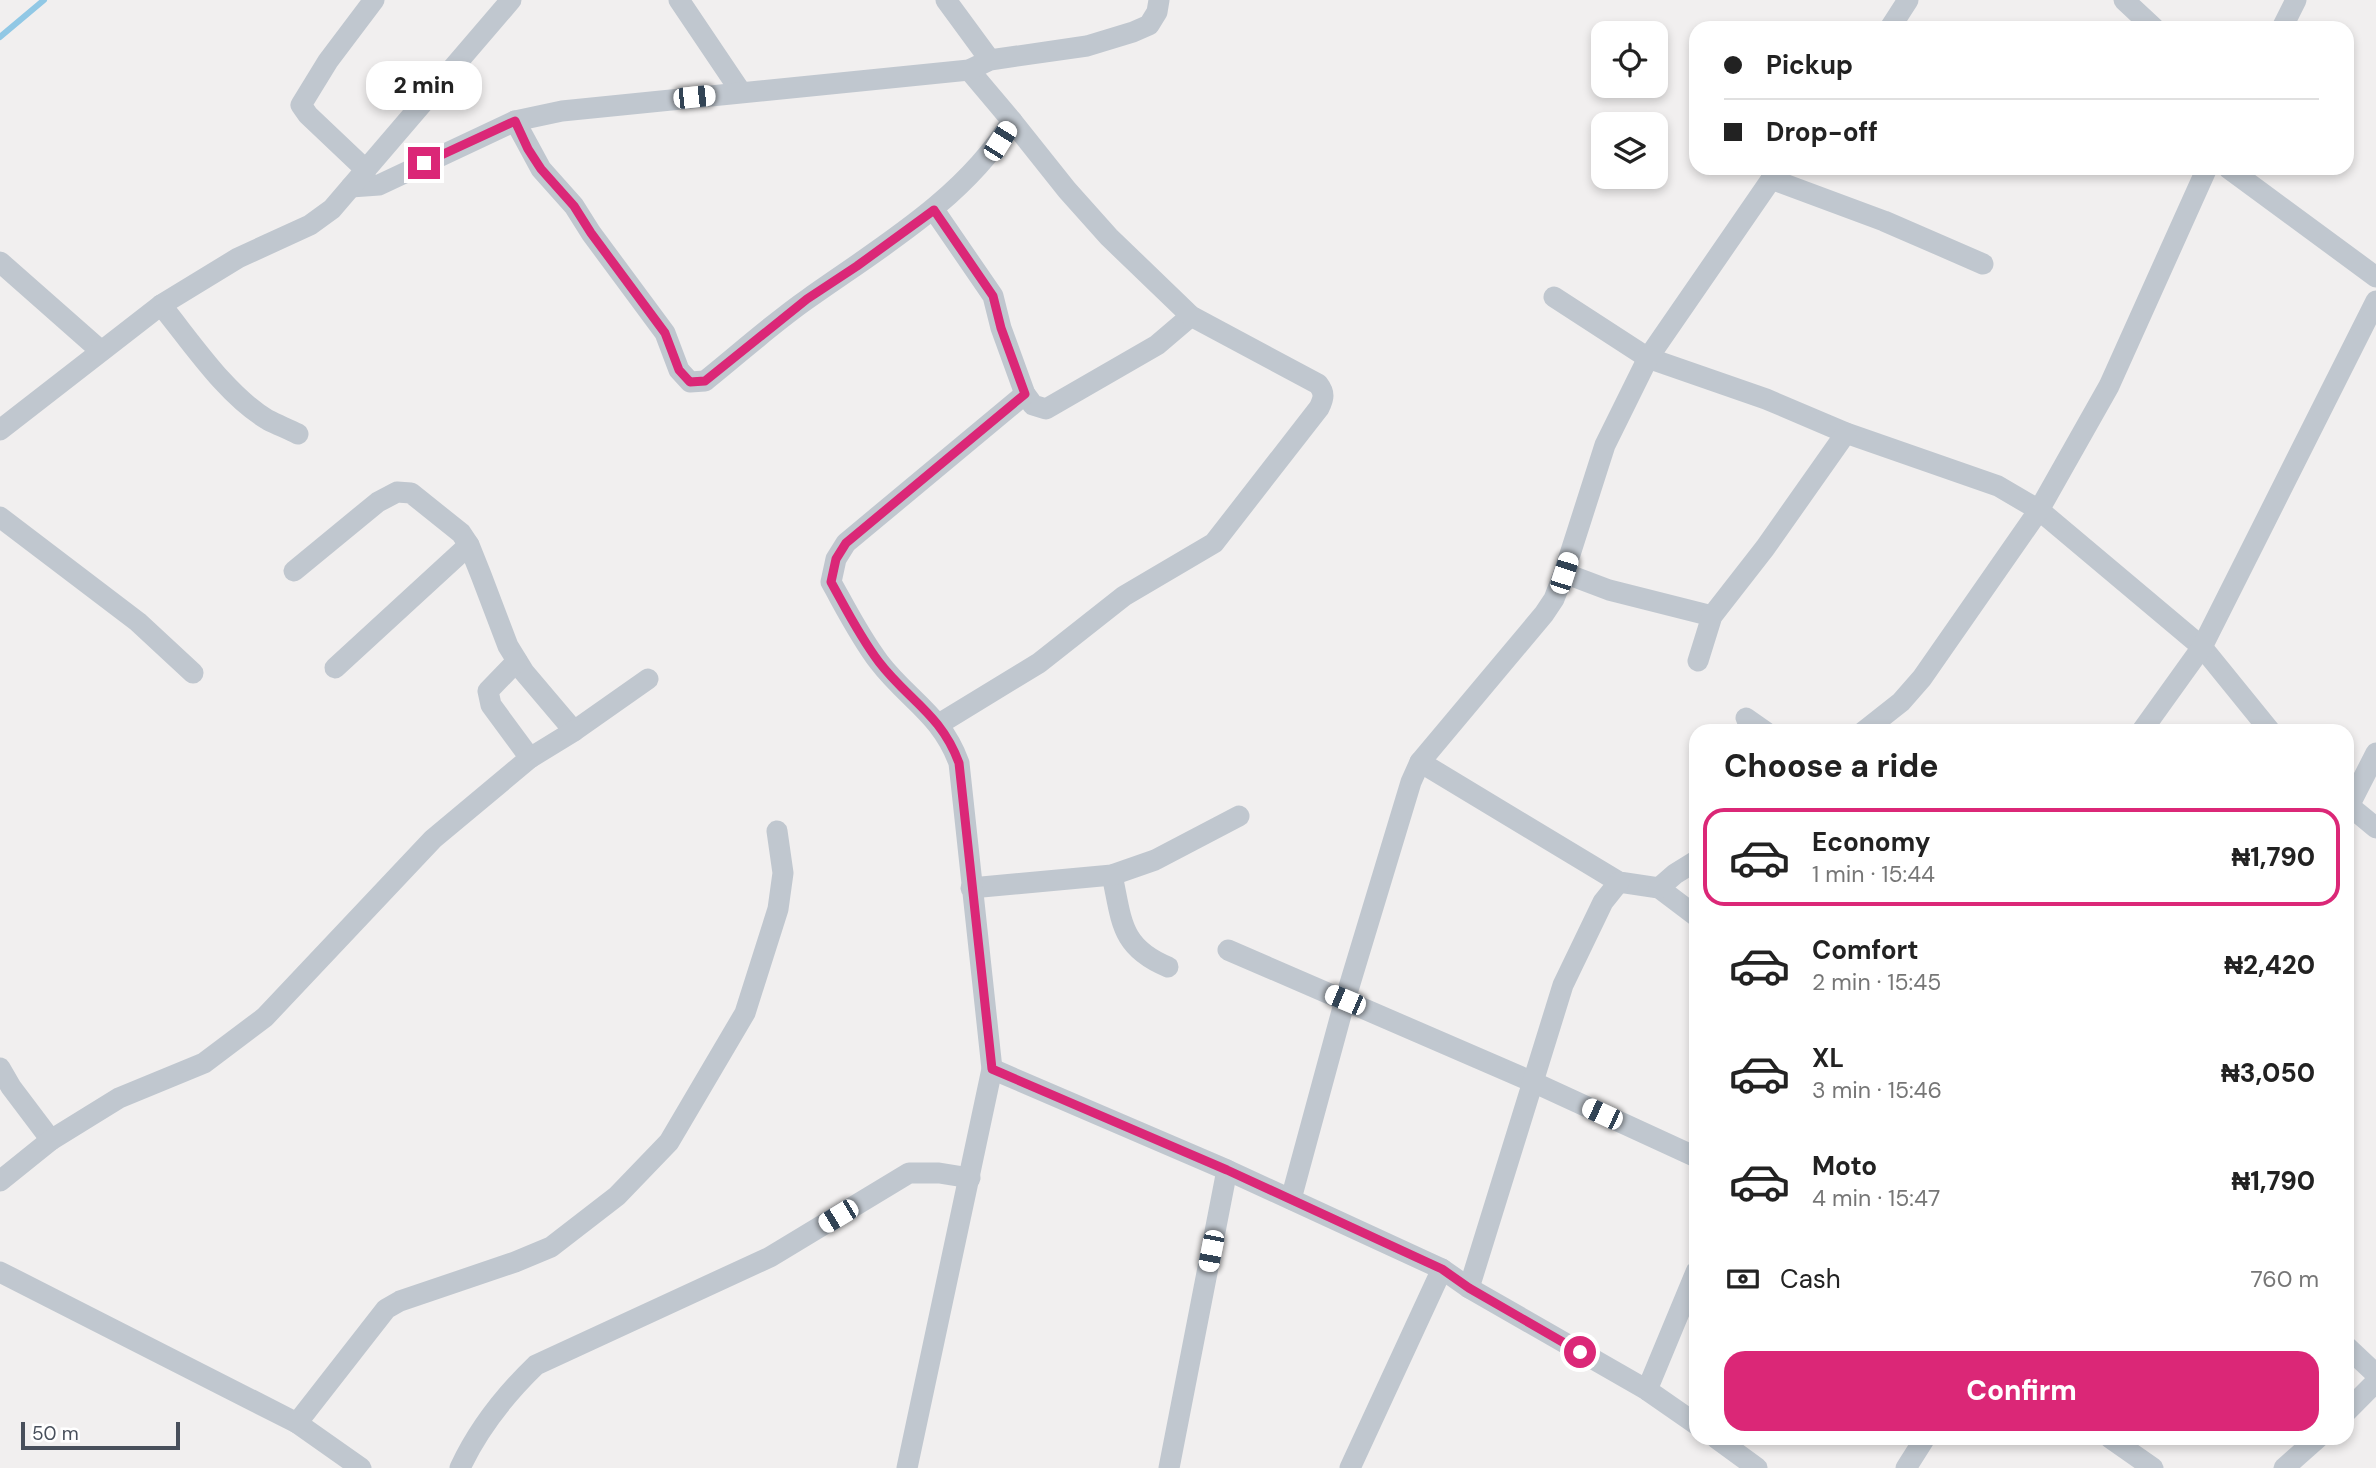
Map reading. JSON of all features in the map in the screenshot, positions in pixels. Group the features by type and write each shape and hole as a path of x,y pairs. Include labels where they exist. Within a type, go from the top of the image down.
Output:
{"street":[{"path":"366,170 308,115 301,104 328,61 374,0"},
{"path":"0,430 161,305 238,258 310,225 332,209 511,0"},
{"path":"678,0 741,92"},
{"path":"946,0 990,60"},
{"path":"351,187 379,185 515,121 562,111 969,70 990,60 1087,46 1149,25 1157,12 1159,0"},
{"path":"1894,21 1908,0"},
{"path":"2124,0 2146,21"},
{"path":"2286,21 2296,0"},
{"path":"939,724 1039,663 1124,596 1214,543 1324,398 1318,384 1191,316 1109,237 969,70"},
{"path":"515,121 541,169 574,206 665,333 679,370 690,382 705,381 807,299 934,210 1000,141 1012,121"},
{"path":"1292,1199 1345,1000 1411,782 1420,762 1554,599 1605,445 1648,358 1774,175"},
{"path":"1780,175 1983,264"},
{"path":"1873,724 1901,702 1923,678 2039,510 2109,386 2204,175"},
{"path":"2238,175 2376,277"},
{"path":"934,210 993,296 1001,328 1025,394 1033,405 1046,409 1157,345 1191,316"},
{"path":"0,262 101,351"},
{"path":"1555,297 1648,358 1766,399 1846,433 1998,486 2039,510 2202,647 2265,724"},
{"path":"2147,724 2202,647 2376,301"},
{"path":"161,305 215,371 243,400 267,419 298,434"},
{"path":"907,1468 992,1069 959,763 939,724 880,663 856,628 831,582 836,559 846,543 1025,394"},
{"path":"1698,661 1712,616 1765,548 1846,433"},
{"path":"294,571 378,502 397,492 411,493 461,533 469,545 508,646 517,662 574,731"},
{"path":"0,517 138,622 193,673"},
{"path":"335,668 469,545"},
{"path":"1564,573 1609,590 1712,616"},
{"path":"517,662 488,691 491,705 530,758"},
{"path":"0,1181 51,1140 119,1098 204,1063 265,1017 433,839 530,758 648,679"},
{"path":"1746,718 1755,724"},
{"path":"2354,794 2376,752"},
{"path":"1420,762 1619,882 1659,888 1689,911"},
{"path":"2354,810 2376,828"},
{"path":"971,888 1112,875 1155,860 1239,816"},
{"path":"297,1423 386,1309 400,1301 551,1247 617,1196 669,1142 745,1013 778,909 783,873 777,831"},
{"path":"1659,888 1689,865"},
{"path":"1112,875 1124,932 1139,950 1168,967"},
{"path":"1469,1288 1563,985 1603,902 1619,882"},
{"path":"1228,950 1533,1082 1689,1154"},
{"path":"0,1068 51,1140"},
{"path":"992,1069 1227,1170 1442,1269 1469,1288 1647,1390 1689,1419"},
{"path":"1169,1468 1227,1170"},
{"path":"460,1468 470,1447 495,1410 512,1388 536,1365 771,1257 909,1173 939,1173 970,1178"},
{"path":"1350,1468 1442,1269"},
{"path":"0,1272 297,1423 361,1468"},
{"path":"1647,1390 1689,1289"},
{"path":"2354,1354 2376,1374"},
{"path":"2354,1404 2376,1382"},
{"path":"1726,1445 1757,1468"},
{"path":"1906,1468 1920,1445"},
{"path":"2120,1445 2153,1468"},
{"path":"2284,1468 2310,1445"}],"waterway":[{"path":"0,37 44,0"}],"route":[{"path":"424,163 515,121 541,169 574,206 665,333 679,370 690,382 705,381 807,299 934,210 993,296 1001,328 1025,394 846,543 836,559 831,582 856,628 880,663 939,724 959,763 992,1069 1227,1170 1442,1269 1469,1288 1580,1352"}]}
